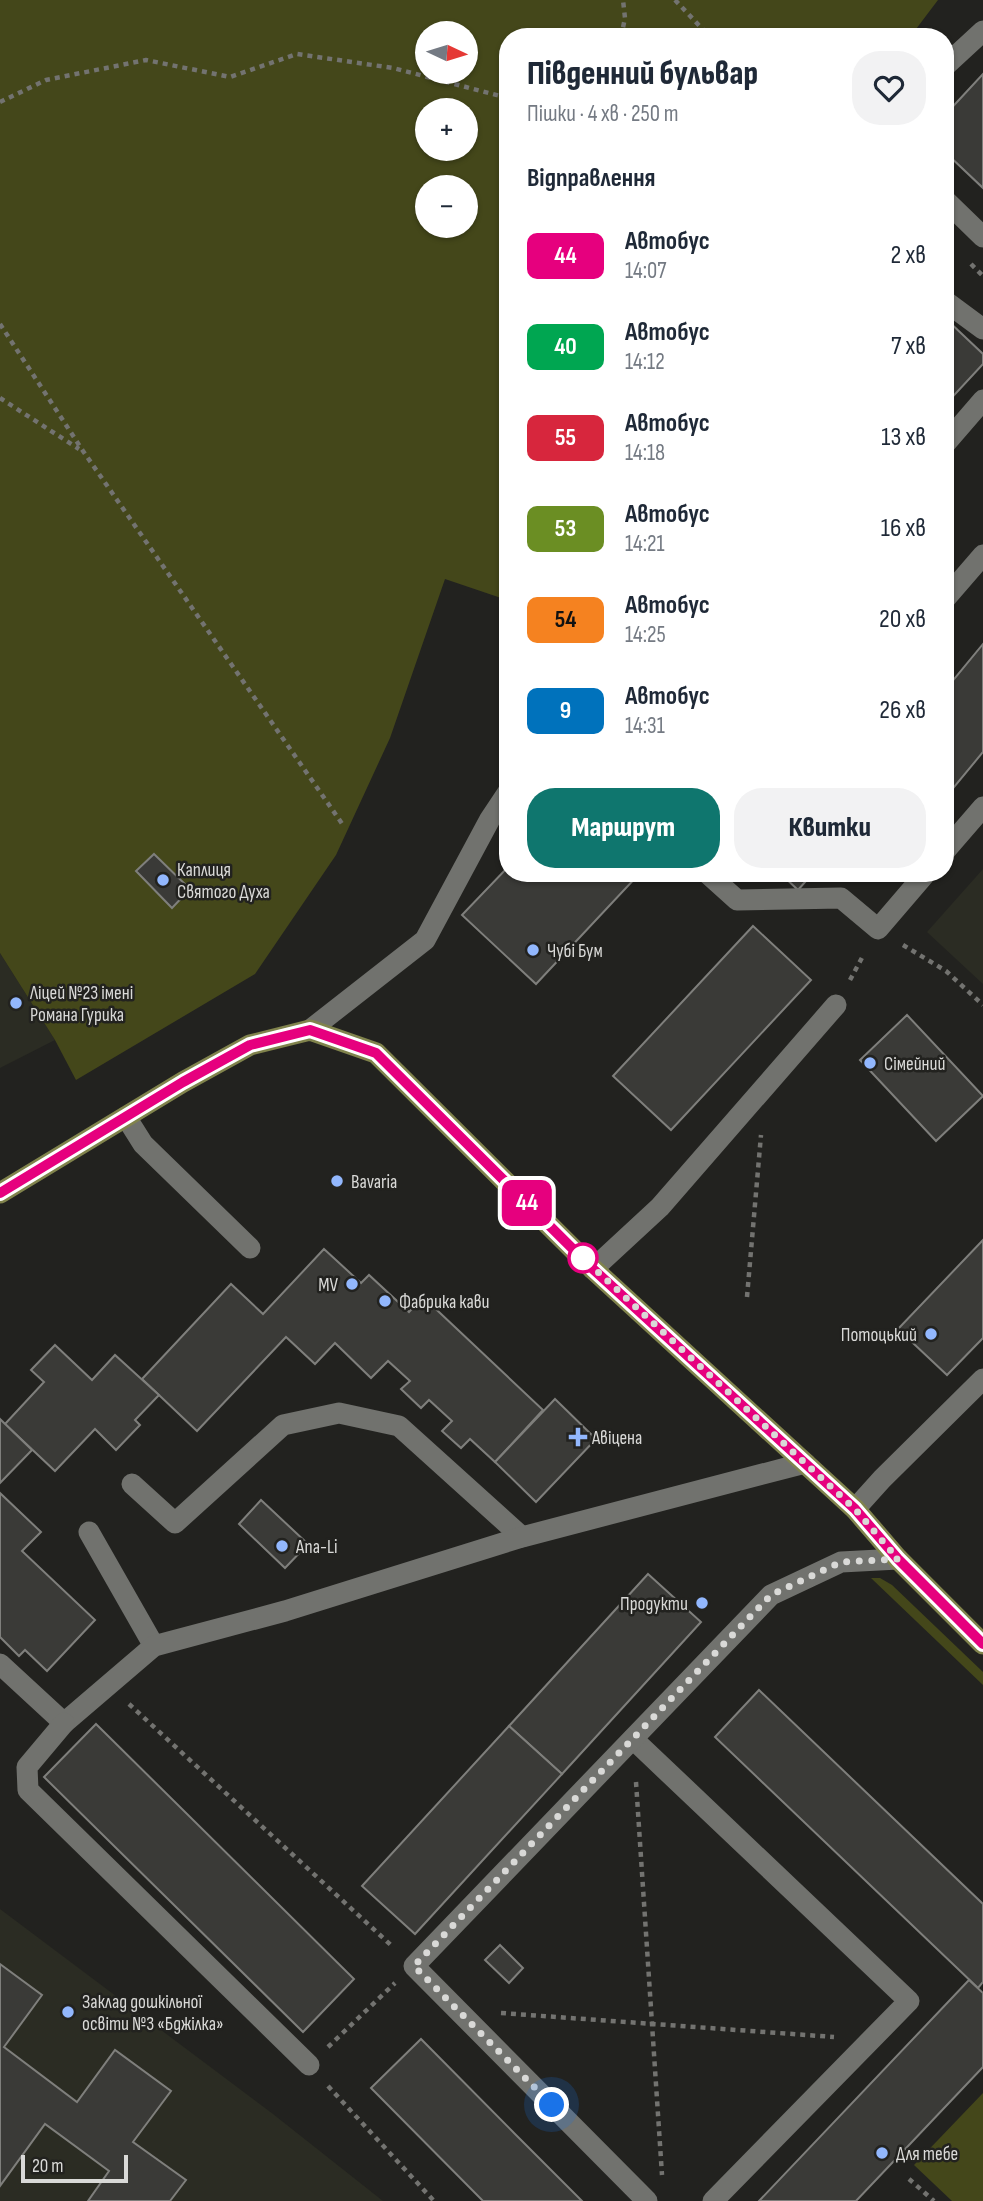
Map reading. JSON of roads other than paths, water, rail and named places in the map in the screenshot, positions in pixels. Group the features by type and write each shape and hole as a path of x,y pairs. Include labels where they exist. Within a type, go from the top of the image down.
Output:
{"main road":[{"path":"0,1193 250,1045 310,1030 376,1053 593,1269 855,1509 898,1559 983,1644"}],"lane":[{"path":"954,58 983,31"},
{"path":"954,209 983,237"},
{"path":"954,308 983,329"},
{"path":"954,434 983,400"},
{"path":"954,589 983,555"},
{"path":"310,1030 425,940 499,806"},
{"path":"954,841 983,807"},
{"path":"717,882 737,900 841,898 878,929 918,882"},
{"path":"593,1269 660,1207 836,1005"},
{"path":"126,1117 143,1144 250,1248"},
{"path":"855,1509 983,1379"},
{"path":"132,1484 175,1523 284,1425 339,1413 399,1426 522,1537"},
{"path":"309,2065 28,1790 27,1766 64,1723 154,1646 285,1611 522,1537 805,1463"},
{"path":"89,1532 154,1646"},
{"path":"655,2194 458,2010 406,1973 771,1595 841,1562 898,1559"},
{"path":"0,1664 64,1723"},
{"path":"633,1739 909,2001 713,2201"}],"place":[{"name":"Каплиця Святого Духа","path":"163,880"},
{"name":"Чубі Бум","path":"533,950"},
{"name":"Ліцей №23 імені Романа Гурика","path":"16,1003"},
{"name":"Сімейний","path":"870,1063"},
{"name":"Bavaria","path":"337,1181"},
{"name":"MV","path":"352,1284"},
{"name":"Фабрика кави","path":"385,1301"},
{"name":"Потоцький","path":"931,1334"},
{"name":"Авіцена","path":"578,1437"},
{"name":"Ana-Li","path":"282,1546"},
{"name":"Продукти","path":"702,1603"},
{"name":"Заклад дошкільної освіти №3 «Бджілка»","path":"68,2012"},
{"name":"Для тебе","path":"882,2153"}]}
